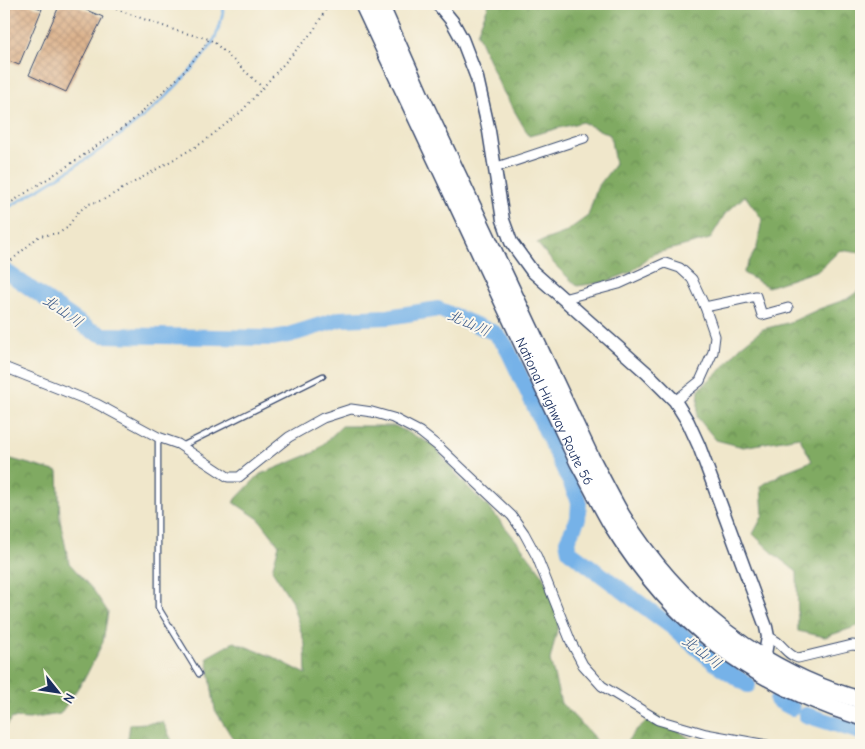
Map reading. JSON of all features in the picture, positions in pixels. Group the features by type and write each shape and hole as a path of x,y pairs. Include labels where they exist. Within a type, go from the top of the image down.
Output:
{"highway":[{"name":"National Highway Route 56","path":"363,4 486,252"},
{"name":"National Highway Route 56","path":"380,4 578,462 617,532 642,568 672,605 723,649 763,667 861,700"},
{"name":"National Highway Route 56","path":"763,667 809,698 861,717"}],"street":[{"path":"438,4 452,21 462,39 477,78 489,131 504,220 511,242 532,271 648,374 675,401 688,422 699,446 768,637 763,667"},
{"path":"494,168 584,138"},
{"path":"486,252 511,242"},
{"path":"563,298 619,284 665,263 680,268 692,279 705,307 715,336 713,352 700,381 675,401"},
{"path":"705,307 756,296 762,314 788,308"},
{"path":"4,367 97,404 158,437 181,446 228,477 239,477 289,437 323,418 351,409 386,416 407,425 420,432 439,447 512,516 537,557 571,642 583,666 602,686 658,720 706,734 767,745"},
{"path":"768,637 778,641 791,656 798,658 852,645 861,646"}],"lane":[{"path":"181,446 323,376"},
{"path":"158,437 158,607 199,674"}],"path":[{"path":"102,4 177,31 209,39 263,88"},
{"path":"4,266 39,236 59,233 67,228 78,212 89,204 103,200 202,143 241,112 314,30 329,4"},
{"path":"4,207 131,122 182,74 209,39"}],"green space":[{"path":"489,4 861,4 861,253 840,250 819,270 768,287 743,273 757,247 762,219 745,196 725,214 710,239 653,254 631,272 605,282 577,286 556,266 537,243 564,233 588,216 597,188 615,164 610,135 582,122 529,136 500,86 477,33"},
{"path":"861,289 861,625 825,637 798,631 797,572 775,555 753,534 763,515 761,486 786,471 812,461 799,437 743,447 716,440 697,417 699,389 721,370 740,347 763,329 791,322 847,299"},
{"path":"342,426 395,426 433,445 461,480 491,510 520,545 542,574 560,618 550,660 561,703 592,735 598,745 237,745 215,710 207,657 234,642 273,657 306,674 305,644 291,600 272,570 279,545 259,519 233,502 259,475 315,452"},
{"path":"4,457 58,472 60,520 69,563 94,591 108,612 103,642 86,676 60,714 29,719 12,718 4,730"},
{"path":"654,715 697,743 705,745 624,745 636,730"},
{"path":"163,722 174,745 127,745 130,724"}],"building":[{"path":"4,4 28,4 42,9 19,65 4,59"},
{"path":"60,4 72,4 103,17 66,92 29,75"}],"waterway":[{"path":"4,210 103,148 171,92 212,44 218,31 225,4"},
{"name":"北山川","path":"4,270 90,330 103,335 273,338 340,319 388,317 438,309 495,333 506,346 579,501 578,519 567,541 569,551 672,627 715,663 748,685"},
{"name":"北山川","path":"777,700 792,708"},
{"name":"北山川","path":"806,715 861,732"}]}
